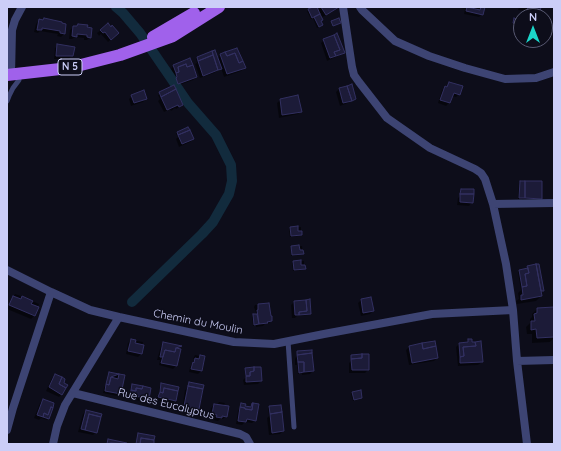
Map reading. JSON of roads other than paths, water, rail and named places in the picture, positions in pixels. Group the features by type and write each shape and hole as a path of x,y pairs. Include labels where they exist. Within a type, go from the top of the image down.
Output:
{"main road":[{"name":"N 5","path":"12,75 69,68 120,55 148,42 205,7"},
{"name":"N 5","path":"148,42 173,36 219,7"}],"street":[{"path":"12,75 12,30 15,20 22,7"},
{"path":"343,7 354,75 386,118 430,148 482,173 485,179 493,204 506,264 513,310 517,361 527,444"},
{"path":"360,7 395,41 429,56 465,68 505,78 536,78 554,72"},
{"path":"493,204 554,202"},
{"name":"Chemin du Moulin","path":"7,270 90,310 234,342 274,344 432,314 513,310"},
{"path":"7,430 51,292"},
{"path":"53,444 57,426 66,405 119,317"},
{"path":"517,361 554,360"},
{"name":"Rue des Eucalyptus","path":"73,393 240,434 246,437 250,444"}],"lane":[{"path":"7,101 13,88 19,80 12,75"},
{"path":"288,341 294,427"}],"waterway":[{"path":"116,7 140,33 188,103 216,135 231,165 232,181 229,194 213,222 132,302"}]}
